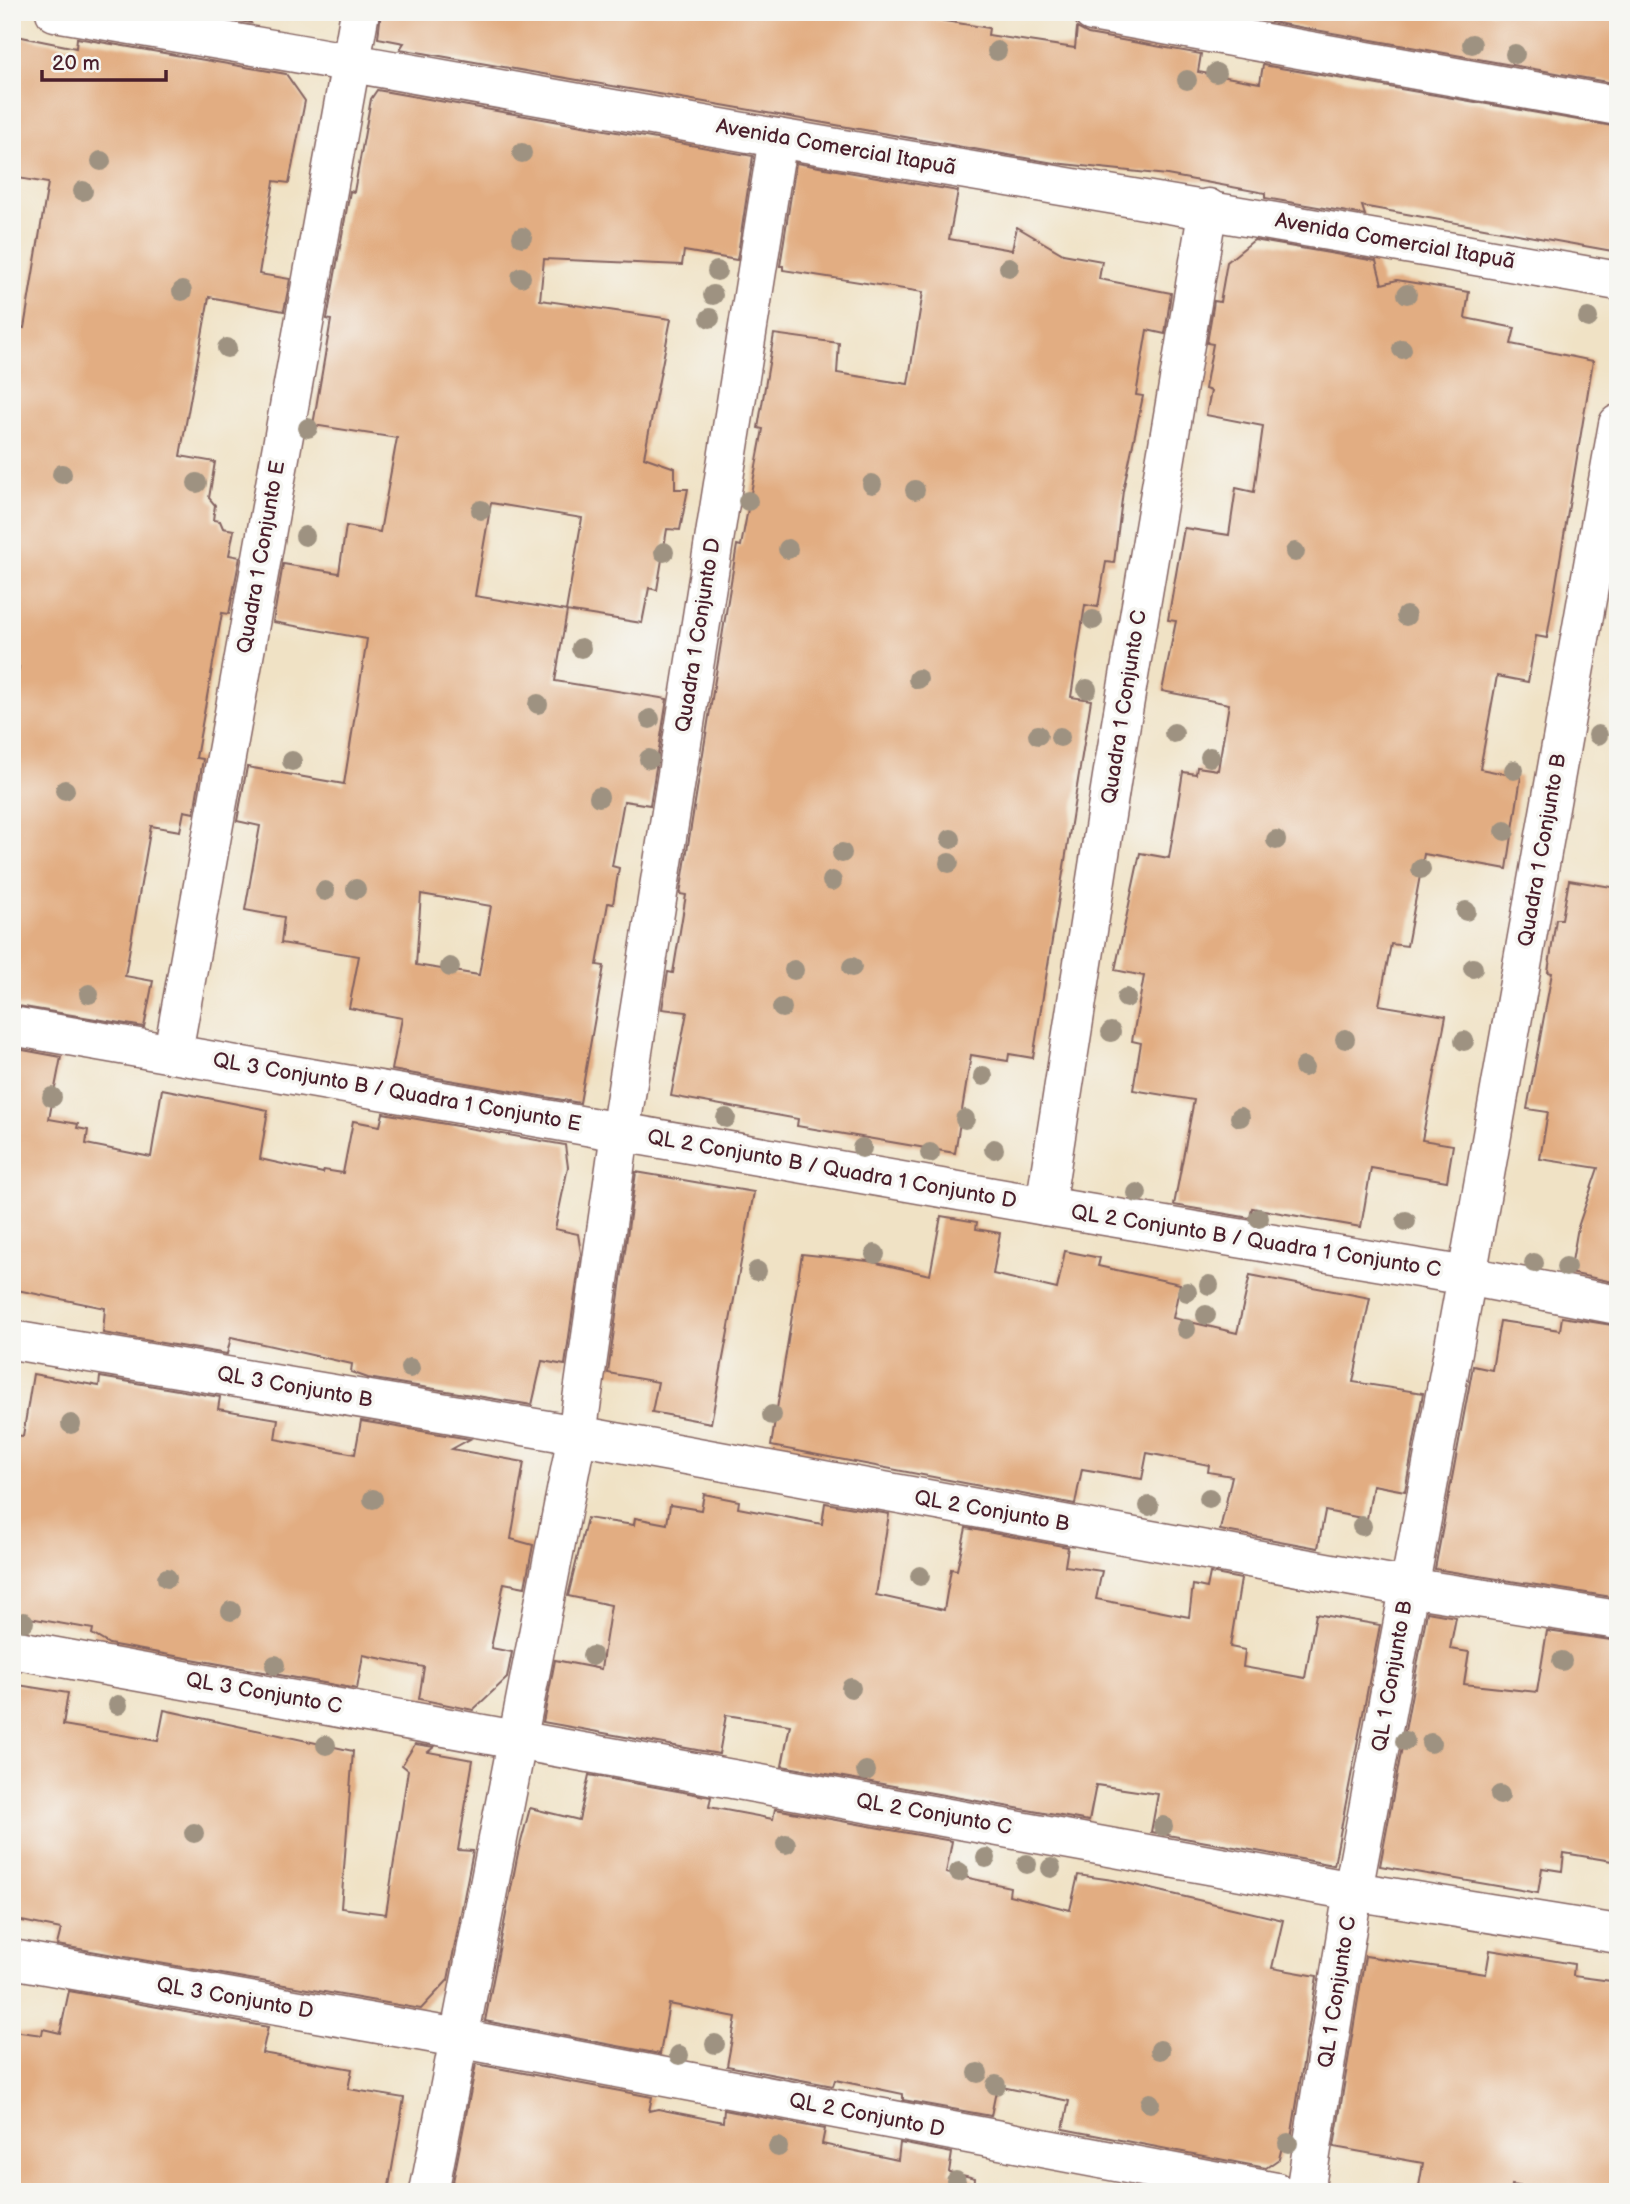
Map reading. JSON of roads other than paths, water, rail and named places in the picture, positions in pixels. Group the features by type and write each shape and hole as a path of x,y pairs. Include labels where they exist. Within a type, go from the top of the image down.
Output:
{"street":[{"name":"Avenida Comercial Itapuã","path":"55,12 350,61 778,138 1208,208 1618,281"},
{"name":"Quadra 1 Conjunto E","path":"173,1052 360,12"},
{"path":"1092,12 1247,25 1618,106"},
{"name":"Quadra 1 Conjunto D","path":"429,2192 577,1435 620,1132 778,138"},
{"name":"Quadra 1 Conjunto C","path":"1045,1206 1116,750 1208,208"},
{"name":"Quadra 1 Conjunto B","path":"1408,1587 1467,1276 1618,424"},
{"name":"QL 3 Conjunto B / Quadra 1 Conjunto E","path":"12,1027 173,1052 620,1132"},
{"name":"QL 2 Conjunto B / Quadra 1 Conjunto D","path":"620,1132 1045,1206"},
{"name":"QL 2 Conjunto B / Quadra 1 Conjunto C","path":"1045,1206 1467,1276 1618,1305"},
{"name":"QL 3 Conjunto B","path":"12,1340 577,1435"},
{"name":"QL 2 Conjunto B","path":"577,1435 1408,1587"},
{"name":"QL 1 Conjunto B","path":"1353,1891 1408,1587 1618,1620"},
{"name":"QL 3 Conjunto C","path":"12,1649 516,1738"},
{"name":"QL 2 Conjunto C","path":"516,1738 1353,1891"},
{"name":"QL 1 Conjunto C","path":"1305,2192 1353,1891 1618,1934"},
{"name":"QL 3 Conjunto D","path":"12,1959 457,2038"},
{"name":"QL 2 Conjunto D","path":"457,2038 1276,2192"}]}
